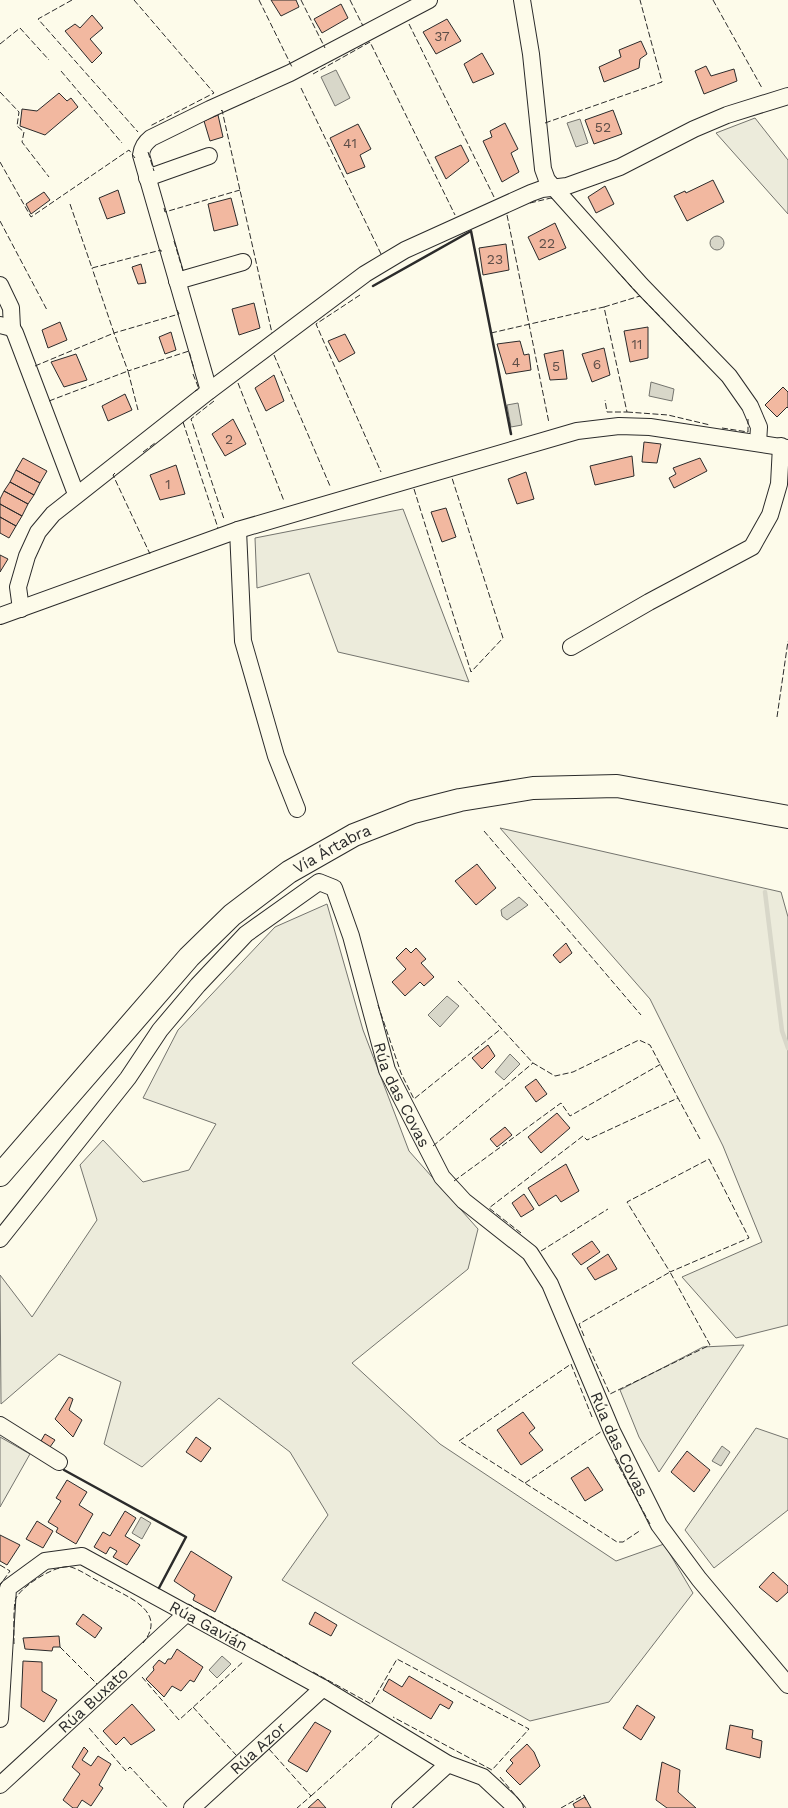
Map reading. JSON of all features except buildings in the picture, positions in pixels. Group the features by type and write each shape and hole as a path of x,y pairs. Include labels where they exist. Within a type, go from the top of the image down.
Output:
{"highway":[{"name":"Vía Ártabra","path":"0,1175 188,957 232,915 289,872 354,835 413,812 460,800 533,788 617,786 788,816"}],"street":[{"path":"209,390 141,155 145,143 151,138 210,109 290,73 429,0"},
{"path":"522,0 531,54 543,169 547,180 641,285 729,376 750,406 759,427 758,443"},
{"path":"21,608 18,587 27,556 38,532 53,514 209,390 365,274 405,250 531,193 552,187 567,186 620,167 694,129 727,115 788,96"},
{"path":"147,178 209,156"},
{"path":"177,281 243,262"},
{"path":"0,285 11,308 6,326 15,333 76,494"},
{"path":"0,616 238,530 578,431 619,426 650,428 784,447 779,484 770,515 752,547 649,602 571,647"},
{"path":"238,530 243,641 276,756 297,809"},
{"name":"Rúa das Covas","path":"0,1238 128,1078 160,1030 198,985 246,934 319,882 334,888 351,936 387,1070 442,1177 464,1201 530,1253 550,1284 612,1431 659,1525 699,1579 788,1685"},
{"path":"0,1425 59,1462"},
{"name":"Rúa Gavián","path":"0,1719 8,1588 45,1561 82,1556 323,1688 448,1764 483,1777 515,1808"},
{"name":"Rúa Buxato","path":"0,1785 187,1613"},
{"name":"Rúa Azor","path":"192,1808 323,1688"},
{"path":"400,1808 448,1764"}],"shaded area":[{"path":"336,70 350,98 335,106 321,77"},
{"path":"755,118 788,160 788,214 716,133"},
{"path":"580,119 588,143 576,147 567,123"},
{"path":"714,236 720,236 724,243 720,250 714,250 710,246 710,240"},
{"path":"651,382 674,389 672,401 649,396"},
{"path":"518,403 522,425 511,427 507,405"},
{"path":"403,509 469,682 338,652 309,573 257,588 255,538"},
{"path":"500,828 781,892 788,917 788,1325 736,1338 682,1277 762,1242 723,1146 650,999"},
{"path":"519,897 528,905 507,920 502,916 501,910"},
{"path":"327,904 363,1030 409,1151 478,1229 468,1269 352,1363 440,1444 616,1561 664,1544 693,1593 609,1702 530,1721 282,1580 328,1515 290,1452 219,1398 142,1467 104,1444 121,1382 59,1354 1,1404 0,1275 32,1317 97,1220 80,1165 103,1140 143,1182 189,1170 216,1124 143,1098 178,1030 275,927"},
{"path":"447,996 459,1006 440,1027 428,1015"},
{"path":"510,1054 520,1064 504,1080 495,1072"},
{"path":"744,1345 659,1472 639,1437 620,1390 703,1347"},
{"path":"756,1428 788,1439 788,1510 714,1568 685,1530"},
{"path":"0,1437 30,1454 0,1507"},
{"path":"722,1446 730,1452 721,1466 712,1461"},
{"path":"141,1517 151,1523 142,1539 132,1533"},
{"path":"222,1656 231,1664 217,1678 209,1670"}],"waterway":[{"path":"765,892 782,1031 788,1048"}],"fence":[{"path":"72,0 38,19 138,132"},
{"path":"134,0 214,93 150,126"},
{"path":"259,0 292,67"},
{"path":"301,0 325,48"},
{"path":"350,0 363,26"},
{"path":"545,123 662,82 640,0"},
{"path":"713,0 762,88"},
{"path":"409,24 494,197"},
{"path":"0,44 20,28 49,60"},
{"path":"313,74 370,42 455,215"},
{"path":"61,71 122,143"},
{"path":"301,88 381,254"},
{"path":"0,92 19,112 17,126 24,132 22,142 49,177"},
{"path":"221,111 272,333"},
{"path":"0,162 31,217 129,150 135,158"},
{"path":"148,152 154,171"},
{"path":"164,208 165,212 240,190"},
{"path":"530,203 553,199"},
{"path":"70,204 92,268 161,250 161,252"},
{"path":"507,215 549,423"},
{"path":"0,221 47,310"},
{"path":"174,241 183,271"},
{"path":"35,366 114,333 92,268"},
{"path":"616,270 640,296"},
{"path":"360,295 316,324 381,472"},
{"path":"604,307 640,296 704,362"},
{"path":"491,333 604,307 627,412 607,412 605,400"},
{"path":"177,310 179,314 114,333 128,371 189,351 194,369"},
{"path":"274,355 330,486"},
{"path":"49,401 128,371 138,410"},
{"path":"193,374 199,389 195,391"},
{"path":"238,383 284,501"},
{"path":"214,401 191,419 224,519"},
{"path":"627,412 668,415 710,425"},
{"path":"722,428 748,432 748,419"},
{"path":"183,422 218,528"},
{"path":"143,452 155,443"},
{"path":"115,473 113,475 150,554"},
{"path":"414,489 471,672 503,638 452,478"},
{"path":"777,717 788,641"},
{"path":"484,831 641,1015"},
{"path":"458,981 533,1063 555,1076 573,1072 639,1040 650,1045 678,1098"},
{"path":"378,1005 401,1073 414,1099 502,1028"},
{"path":"433,1146 533,1063"},
{"path":"454,1181 561,1103 570,1116 661,1064"},
{"path":"521,1233 489,1208 583,1136 587,1140 678,1098 700,1139"},
{"path":"709,1159 749,1238 670,1272 627,1202 709,1159"},
{"path":"541,1251 608,1209"},
{"path":"584,1336 579,1324 670,1272 710,1345 610,1394 589,1348"},
{"path":"592,1417 571,1364 459,1441 617,1542 623,1542 641,1530"},
{"path":"525,1483 602,1431"},
{"path":"615,1459 650,1524"},
{"path":"0,1565 10,1571 0,1585"},
{"path":"14,1644 16,1598 25,1587 40,1576 65,1567 79,1570 122,1593 141,1606 148,1613 151,1622 150,1632 143,1643"},
{"path":"188,1604 298,1664"},
{"path":"60,1647 97,1684"},
{"path":"105,1677 126,1658"},
{"path":"313,1672 371,1704 397,1659 529,1729 492,1770 393,1717"},
{"path":"142,1677 179,1720 244,1661"},
{"path":"193,1707 236,1755"},
{"path":"89,1728 126,1771 130,1767 168,1808"},
{"path":"311,1796 380,1734"},
{"path":"269,1749 311,1796 297,1808"},
{"path":"500,1777 526,1808"},
{"path":"561,1808 584,1795 586,1800"}],"wall":[{"path":"373,286 471,231 511,434"},
{"path":"64,1470 186,1537 159,1588"}]}
